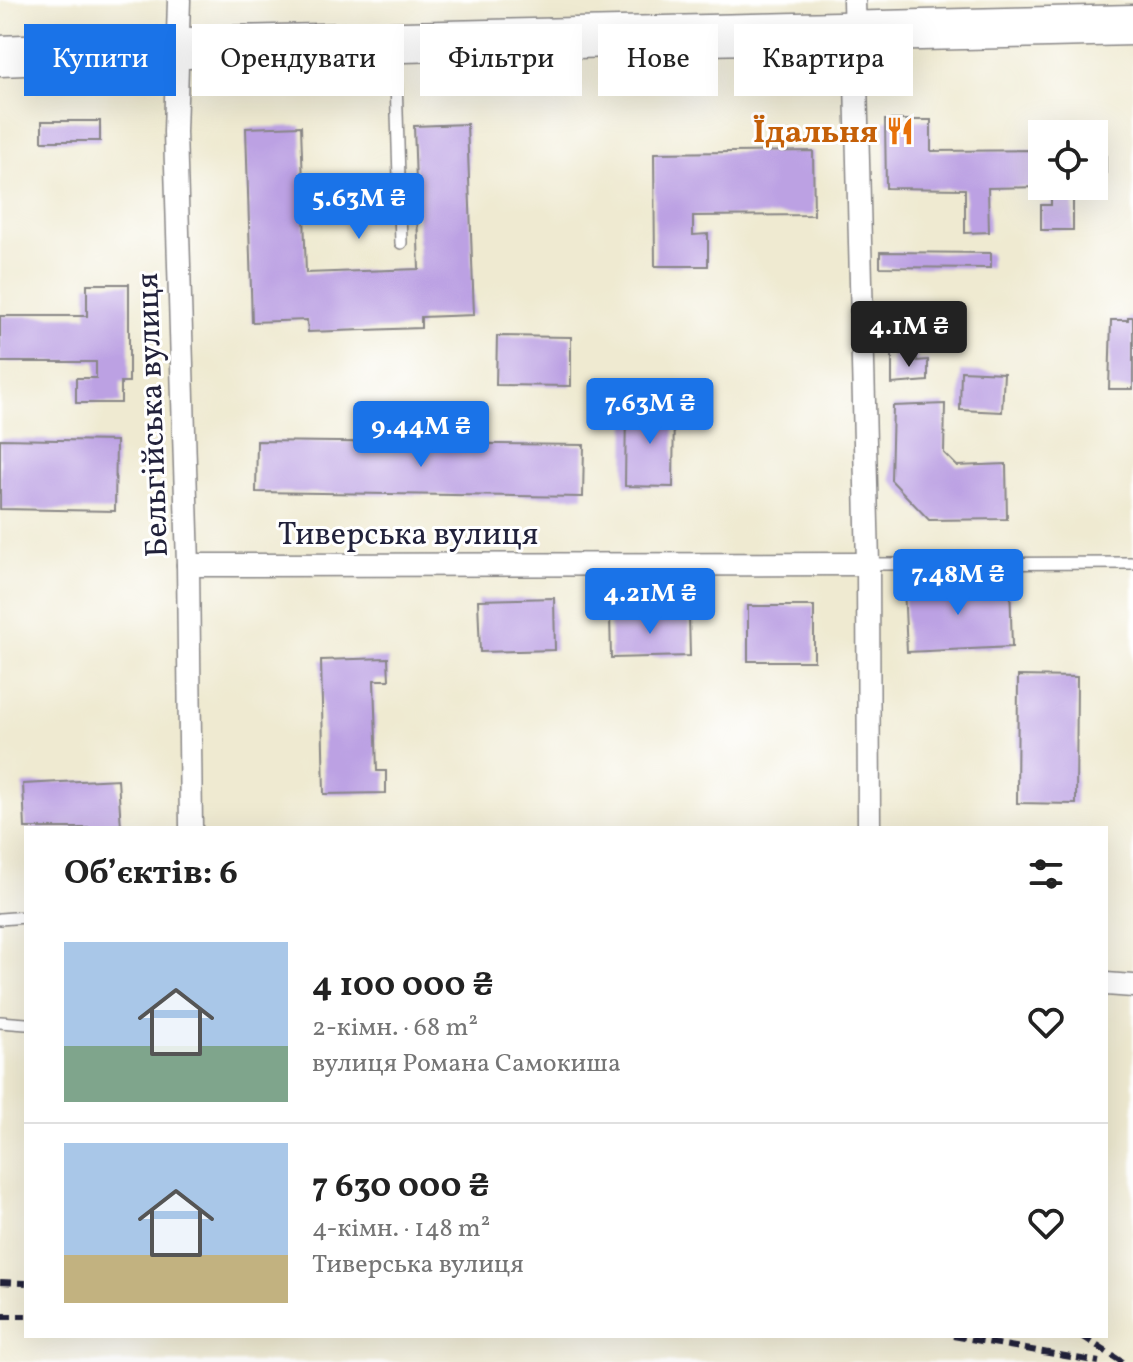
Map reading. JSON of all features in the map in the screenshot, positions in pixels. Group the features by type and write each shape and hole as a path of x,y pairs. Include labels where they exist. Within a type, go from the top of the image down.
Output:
{"highway":[{"path":"404,41 854,16 1133,25"},
{"path":"0,56 192,49"}],"street":[{"name":"Бельгійська вулиця","path":"179,0 175,132 188,565 191,826"},
{"path":"854,16 868,564 869,826"},
{"name":"Тиверська вулиця","path":"188,565 868,564"},
{"path":"1108,984 1133,986"}],"lane":[{"path":"397,96 401,243"},
{"path":"868,564 1133,563"},
{"path":"0,919 24,917"},
{"path":"0,1022 24,1024"}],"building":[{"path":"885,120 931,120 931,151 1028,150 1028,187 988,188 989,232 965,233 965,189 886,188"},
{"path":"42,121 100,121 100,141 42,141"},
{"path":"467,124 474,315 421,317 421,328 308,332 307,320 252,322 246,128 301,126 306,273 419,269 414,126"},
{"path":"813,151 814,215 693,216 693,235 708,234 708,266 655,266 654,153"},
{"path":"1051,200 1073,200 1073,230 1041,230 1041,205 1051,205"},
{"path":"880,252 991,253 991,268 880,267"},
{"path":"87,284 129,284 129,382 121,382 121,403 76,403 76,378 96,378 96,362 0,362 0,316 87,316"},
{"path":"1128,317 1133,317 1133,389 1109,389 1111,320 1128,320"},
{"path":"497,336 571,337 571,386 496,385"},
{"path":"892,354 917,354 917,361 928,360 928,381 892,384"},
{"path":"961,371 1004,373 1002,412 960,410"},
{"path":"945,404 944,453 957,466 1006,464 1007,519 929,520 891,480 893,406"},
{"path":"626,406 674,407 673,487 625,486"},
{"path":"0,439 116,441 115,511 0,509"},
{"path":"257,441 584,445 583,497 256,492"},
{"path":"1010,583 1012,647 907,652 904,587"},
{"path":"554,598 555,650 480,652 478,600"},
{"path":"748,606 814,606 814,661 748,661"},
{"path":"689,613 690,656 611,658 610,615"},
{"path":"388,658 389,680 374,680 377,771 386,771 386,793 324,794 321,660"},
{"path":"1018,676 1077,677 1076,804 1017,803"},
{"path":"118,779 121,826 25,826 23,784"}],"railway":[{"path":"0,1282 24,1283"},
{"path":"0,1316 24,1316"},
{"path":"964,1338 1099,1362"},
{"path":"1085,1338 1122,1362"}],"place":[{"name":"Їдальня","path":"900,131"}]}
